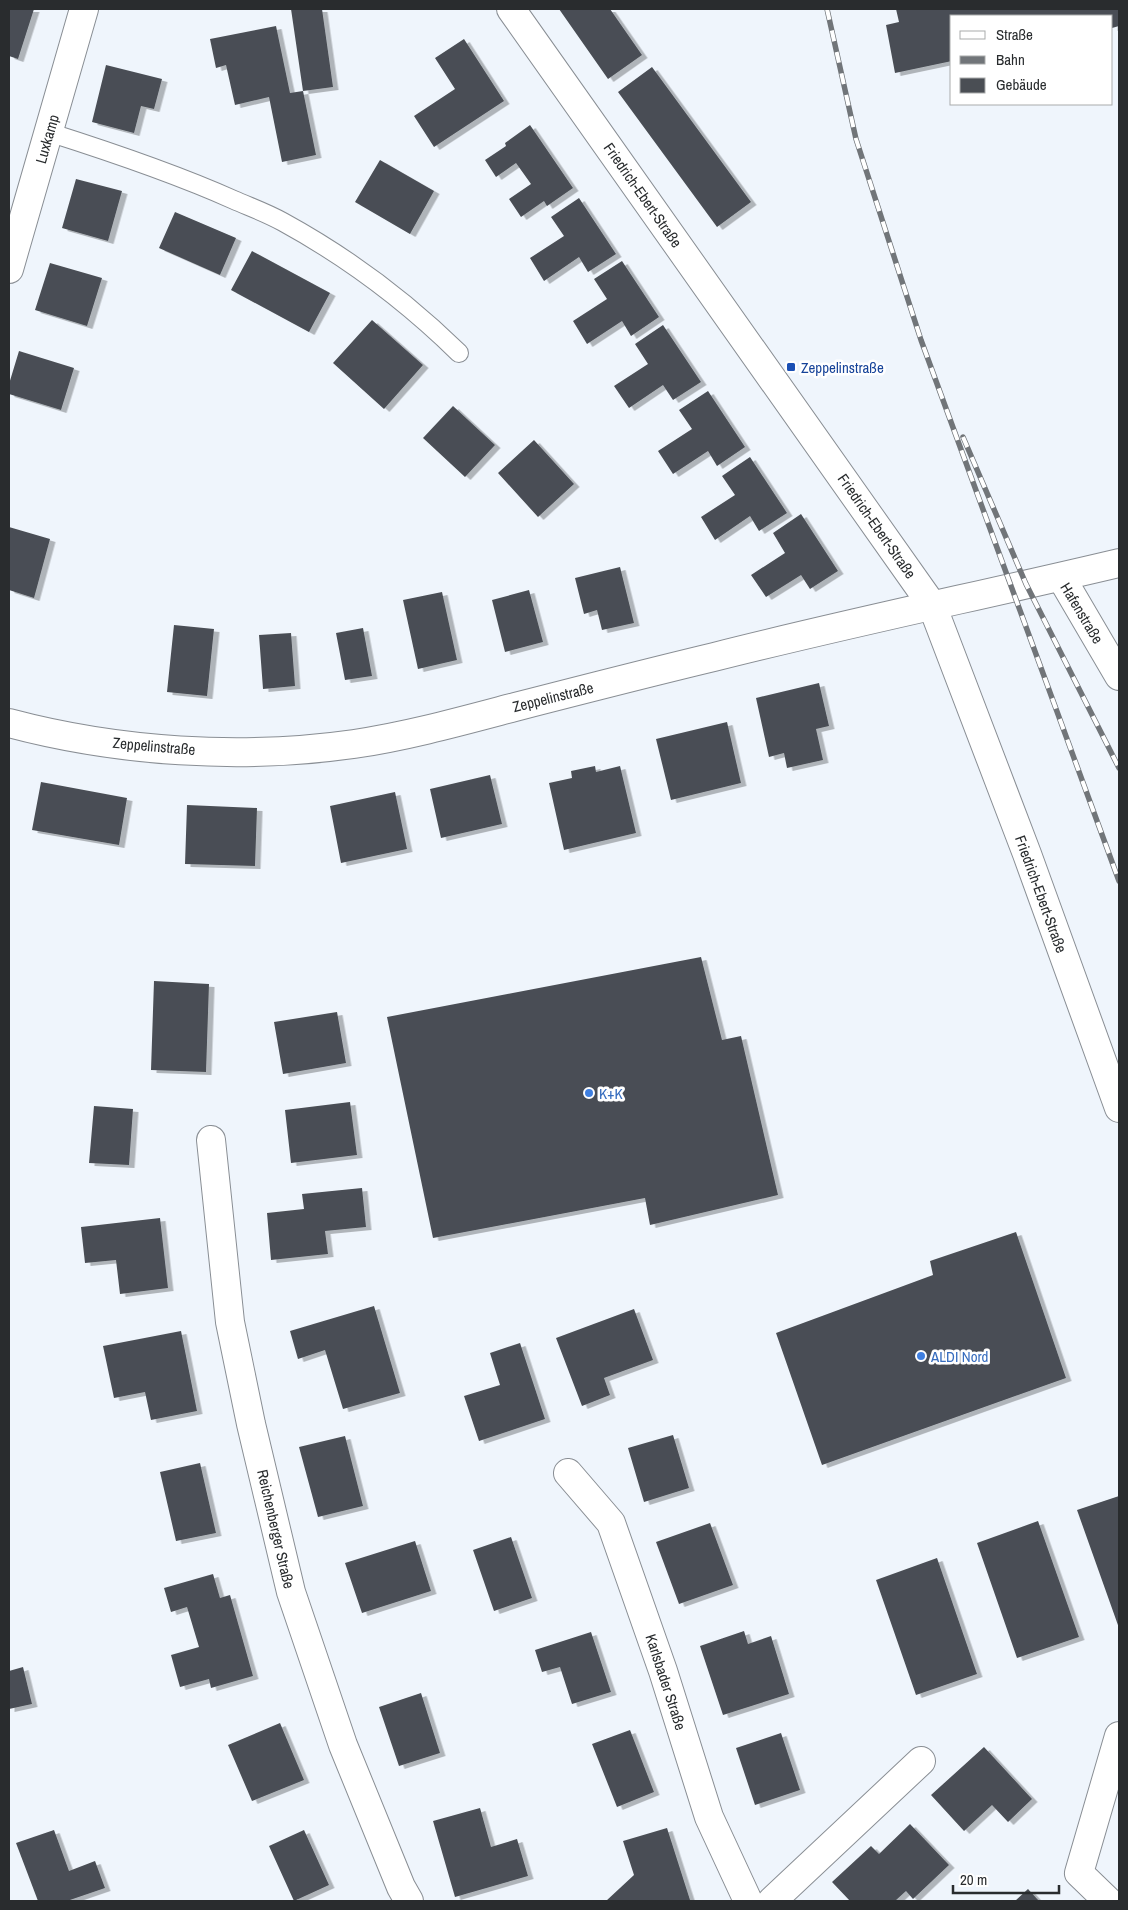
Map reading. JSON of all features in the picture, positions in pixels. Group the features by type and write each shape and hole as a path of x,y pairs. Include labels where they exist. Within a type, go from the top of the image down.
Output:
{"street":[{"name":"Luxkamp","path":"9,269 84,9"},
{"name":"Friedrich-Ebert-Straße","path":"511,9 932,605 1027,854 1119,1108"},
{"name":"Zeppelinstraße","path":"9,723 46,733 153,749 248,752 355,744 446,725 760,645 1119,563"},
{"name":"Hafenstraße","path":"1061,577 1119,676"},
{"name":"Reichenberger Straße","path":"211,1140 230,1322 251,1424 291,1592 343,1745 401,1886 409,1901"},
{"name":"Karlsbader Straße","path":"568,1473 611,1523 663,1671 709,1817 748,1901"},
{"path":"1108,1901 1080,1872 1119,1736"},
{"path":"772,1901 921,1761"}],"lane":[{"path":"48,132 134,160 209,189 282,221 362,271 438,332 459,353"}],"building":[{"path":"9,9 34,9 18,59 9,56"},
{"path":"291,9 322,9 333,87 303,91"},
{"path":"559,9 610,9 642,55 608,79"},
{"path":"896,9 1119,9 1119,26 1113,28 1113,15 950,15 950,61 895,73 886,25 899,22"},
{"path":"276,26 290,93 303,91 316,155 282,162 269,97 235,105 226,65 216,68 210,39"},
{"path":"464,39 504,101 434,147 414,116 455,89 435,58"},
{"path":"106,65 162,79 154,109 141,106 134,133 92,122"},
{"path":"652,67 751,202 717,227 618,92"},
{"path":"530,125 573,188 547,206 544,201 521,217 509,199 531,184 516,163 496,177 485,160 506,146 505,143"},
{"path":"380,160 434,191 410,234 355,202"},
{"path":"76,179 122,191 108,241 62,228"},
{"path":"579,198 616,254 588,272 579,257 544,281 530,258 564,236 551,217"},
{"path":"175,212 236,238 220,275 159,248"},
{"path":"252,251 330,293 309,332 231,290"},
{"path":"622,261 659,317 631,336 622,321 587,344 573,321 607,299 594,279"},
{"path":"50,263 102,278 87,326 35,310"},
{"path":"372,320 423,365 384,409 333,363"},
{"path":"663,325 701,382 673,400 663,385 629,408 614,386 648,364 635,344"},
{"path":"19,351 74,368 61,410 9,394 9,384"},
{"path":"708,391 745,447 717,466 708,451 673,474 658,451 692,429 679,410"},
{"path":"453,406 495,445 465,477 423,438"},
{"path":"534,440 574,484 538,517 498,473"},
{"path":"750,457 787,513 759,531 750,516 715,540 701,517 735,495 722,476"},
{"path":"801,514 838,571 810,589 801,575 766,597 751,575 785,553 773,533"},
{"path":"9,527 50,539 34,598 9,590"},
{"path":"620,567 634,623 602,630 597,610 584,614 575,578"},
{"path":"529,590 543,642 505,652 492,600"},
{"path":"442,592 457,660 418,669 403,600"},
{"path":"174,625 214,629 207,696 167,692"},
{"path":"363,628 372,676 345,680 336,633"},
{"path":"291,633 295,686 263,689 259,635"},
{"path":"819,683 829,726 816,729 823,760 787,768 784,753 769,757 756,698"},
{"path":"727,722 741,783 671,800 656,739"},
{"path":"595,766 596,772 620,766 636,833 564,850 549,783 572,778 571,771"},
{"path":"490,775 502,824 441,838 430,789"},
{"path":"41,782 127,798 119,845 32,830"},
{"path":"395,792 407,849 341,863 330,806"},
{"path":"187,805 257,808 255,866 185,864"},
{"path":"701,957 722,1040 741,1036 778,1195 650,1225 645,1198 433,1238 387,1017"},
{"path":"154,981 209,984 206,1072 151,1070"},
{"path":"337,1012 346,1063 283,1074 274,1022"},
{"path":"350,1102 357,1155 291,1163 285,1110"},
{"path":"94,1106 133,1109 129,1165 89,1163"},
{"path":"362,1188 366,1227 325,1231 328,1254 271,1260 267,1213 304,1209 302,1194"},
{"path":"160,1218 168,1288 120,1294 116,1260 85,1263 81,1227"},
{"name":"ALDI Nord","path":"1016,1232 1066,1378 822,1465 776,1333 933,1275 930,1261"},
{"path":"374,1306 400,1393 343,1409 325,1350 298,1359 290,1331"},
{"path":"634,1309 653,1360 604,1378 610,1395 582,1406 556,1338"},
{"path":"181,1331 197,1411 151,1420 145,1392 114,1398 103,1346"},
{"path":"520,1343 545,1419 479,1441 464,1396 500,1385 490,1353"},
{"path":"673,1435 689,1488 644,1502 628,1448"},
{"path":"345,1436 363,1506 318,1517 299,1447"},
{"path":"200,1463 216,1533 176,1541 160,1472"},
{"path":"1119,1496 1119,1628 1077,1510"},
{"path":"1038,1521 1079,1637 1017,1658 977,1543"},
{"path":"710,1523 733,1585 679,1604 656,1542"},
{"path":"511,1537 532,1598 494,1611 473,1550"},
{"path":"415,1541 431,1591 362,1613 345,1563"},
{"path":"937,1558 977,1674 916,1695 876,1580"},
{"path":"213,1574 220,1598 230,1595 253,1676 211,1688 209,1679 180,1687 171,1655 199,1647 187,1607 171,1612 164,1588"},
{"path":"744,1631 748,1644 771,1636 789,1694 723,1715 700,1646"},
{"path":"591,1632 611,1692 572,1704 560,1667 542,1672 535,1650"},
{"path":"23,1667 32,1704 9,1709 9,1671"},
{"path":"421,1693 440,1753 399,1766 379,1707"},
{"path":"280,1723 304,1780 252,1801 228,1745"},
{"path":"630,1730 654,1792 617,1807 592,1744"},
{"path":"781,1733 800,1790 755,1805 736,1748"},
{"path":"984,1747 1032,1799 1008,1822 992,1805 964,1831 931,1795"},
{"path":"480,1808 491,1847 517,1839 528,1876 455,1897 433,1821"},
{"path":"910,1824 949,1865 913,1899 906,1891 895,1901 850,1901 832,1882 871,1846 879,1854"},
{"path":"667,1828 690,1900 606,1901 634,1875 623,1841"},
{"path":"54,1830 69,1871 95,1861 105,1888 67,1901 38,1901 16,1843"},
{"path":"304,1830 329,1885 294,1901 269,1846"},
{"path":"1028,1889 1039,1901 1015,1901"}],"railway":[{"path":"827,9 856,139 921,340 1119,881"},
{"path":"963,437 1026,584 1119,768"}],"place":[{"name":"Zeppelinstraße","path":"791,367"},
{"name":"K+K","path":"589,1093"},
{"name":"ALDI Nord","path":"921,1356"}]}
